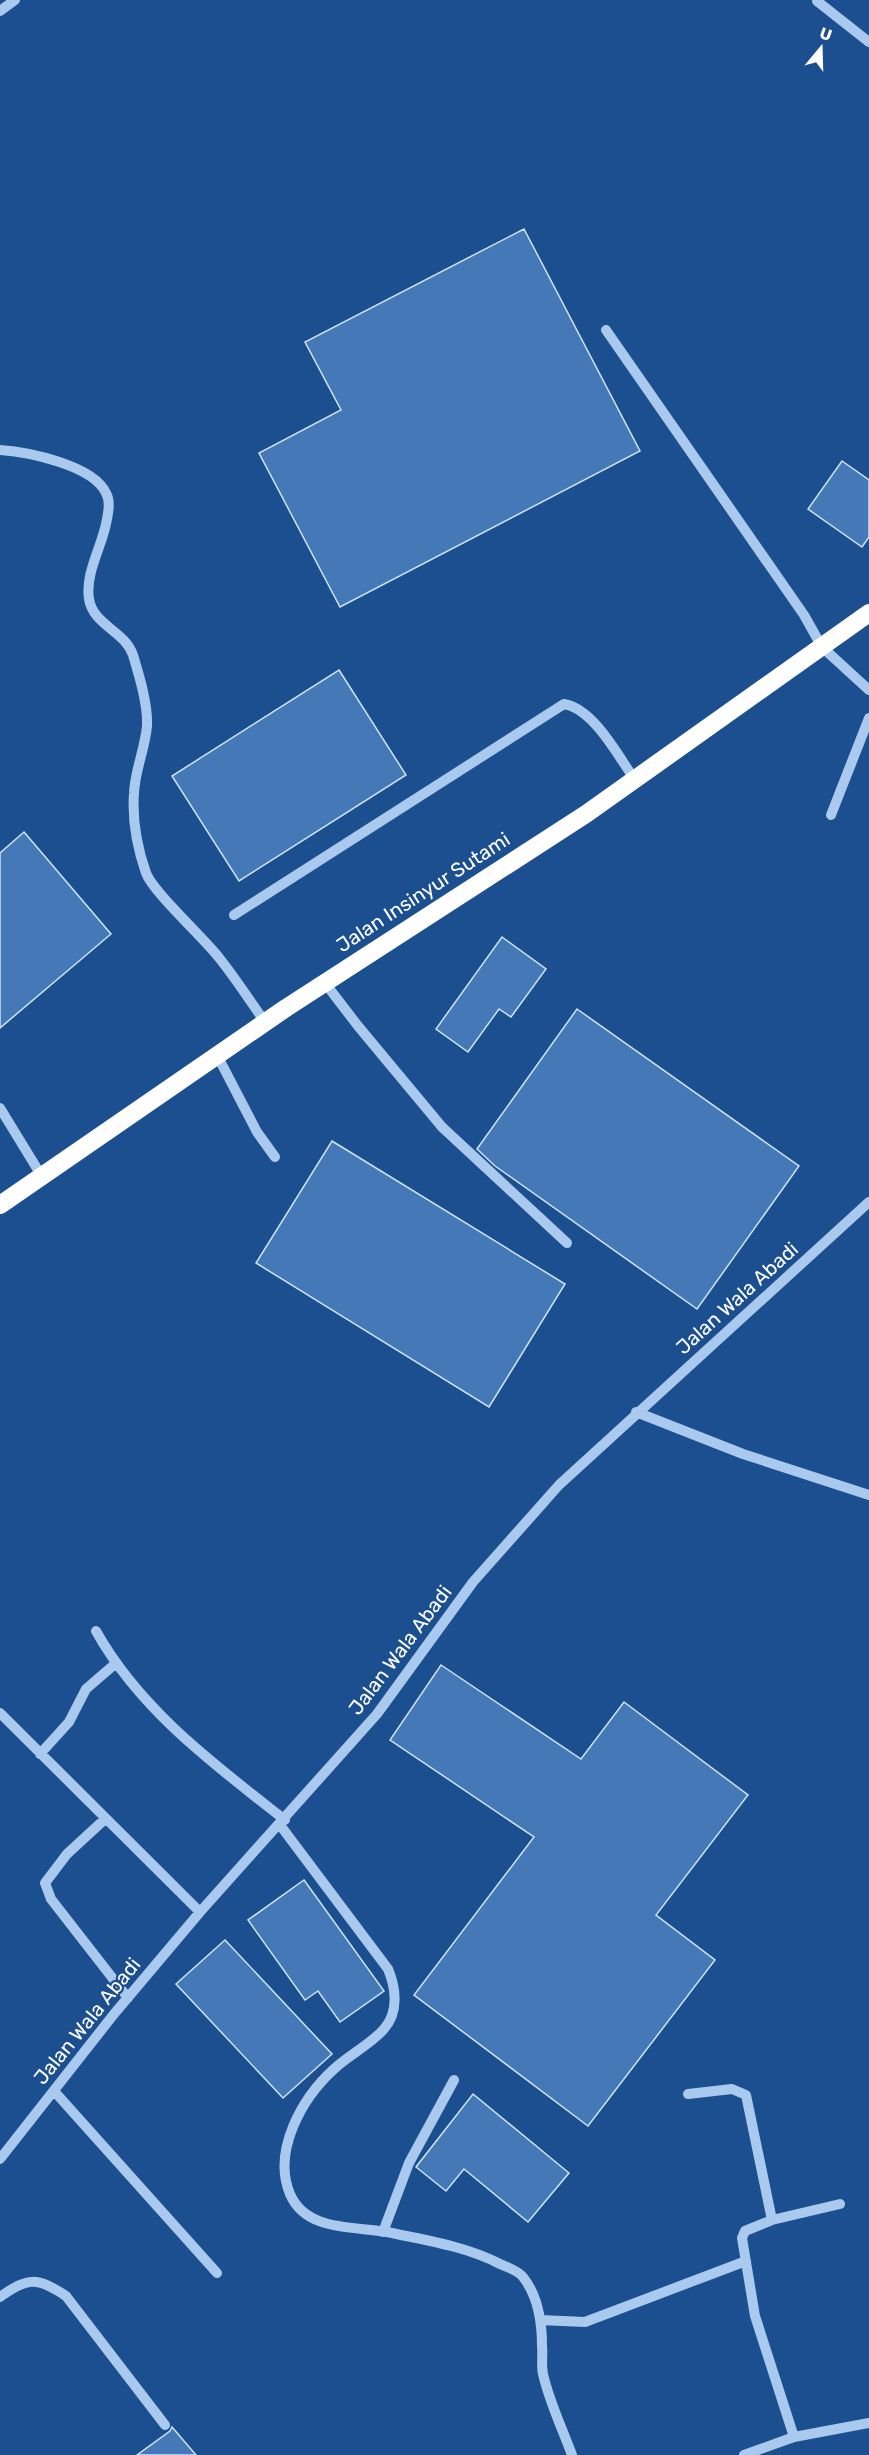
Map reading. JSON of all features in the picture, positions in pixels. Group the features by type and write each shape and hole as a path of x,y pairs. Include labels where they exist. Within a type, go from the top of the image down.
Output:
{"highway":[{"name":"Jalan Insinyur Sutami","path":"0,1205 218,1057 265,1022 635,780 869,613"}],"street":[{"path":"0,11 15,0"},
{"path":"817,0 869,42"},
{"path":"606,330 797,606 822,647 869,690"},
{"path":"0,450 14,451 80,470 94,477 106,493 109,506 106,524 90,577 88,594 90,607 126,642 132,653 142,695 147,723 134,791 134,828 139,852 147,877 220,958 265,1022"},
{"path":"234,915 564,704 575,705 589,715 635,780"},
{"path":"831,814 869,718"},
{"path":"326,983 358,1026 442,1127 567,1243"},
{"path":"218,1057 257,1132 275,1156"},
{"path":"0,1108 41,1175"},
{"name":"Jalan Wala Abadi","path":"0,2160 128,1998 200,1912 282,1823 377,1714 473,1582 559,1485 636,1412 826,1244 869,1202"},
{"path":"636,1412 743,1454 869,1495"},
{"path":"96,1631 115,1664 151,1706 282,1823 388,1969 395,1985 395,1999 384,2029 332,2071 304,2104 286,2149 285,2174 291,2196 303,2211 320,2221 343,2228 383,2232 487,2256 522,2275 535,2299 540,2320 542,2371 572,2455"},
{"path":"40,1755 69,1722 86,1689 115,1664"},
{"path":"0,1713 200,1912"},
{"path":"105,1819 67,1854 45,1883 51,1899 128,1998"},
{"path":"383,2232 409,2163 454,2080"},
{"path":"688,2094 732,2089 746,2095 772,2220"},
{"path":"54,2091 217,2273"},
{"path":"794,2437 755,2316 742,2244 745,2231 772,2220 840,2204"},
{"path":"540,2320 585,2322 746,2261"},
{"path":"0,2297 22,2281 46,2283 66,2296 165,2425"},
{"path":"744,2455 794,2437 869,2423"}],"building":[{"path":"524,229 640,451 340,607 259,453 341,410 305,342"},
{"path":"842,461 869,480 869,537 862,547 808,509"},
{"path":"339,670 406,775 239,881 172,776"},
{"path":"24,832 111,934 0,1028 0,853"},
{"path":"502,937 546,969 511,1017 499,1009 468,1052 436,1029"},
{"path":"577,1009 799,1166 697,1309 495,1166 477,1149"},
{"path":"332,1141 565,1284 489,1407 256,1263"},
{"path":"441,1665 581,1759 624,1702 748,1795 656,1915 715,1960 588,2126 414,1995 534,1837 390,1740"},
{"path":"304,1880 384,1991 340,2022 318,1991 305,2000 248,1920"},
{"path":"225,1940 332,2054 283,2098 176,1984"},
{"path":"473,2094 569,2173 528,2222 464,2169 446,2191 416,2167"},
{"path":"172,2427 196,2455 137,2455 170,2431"}]}
